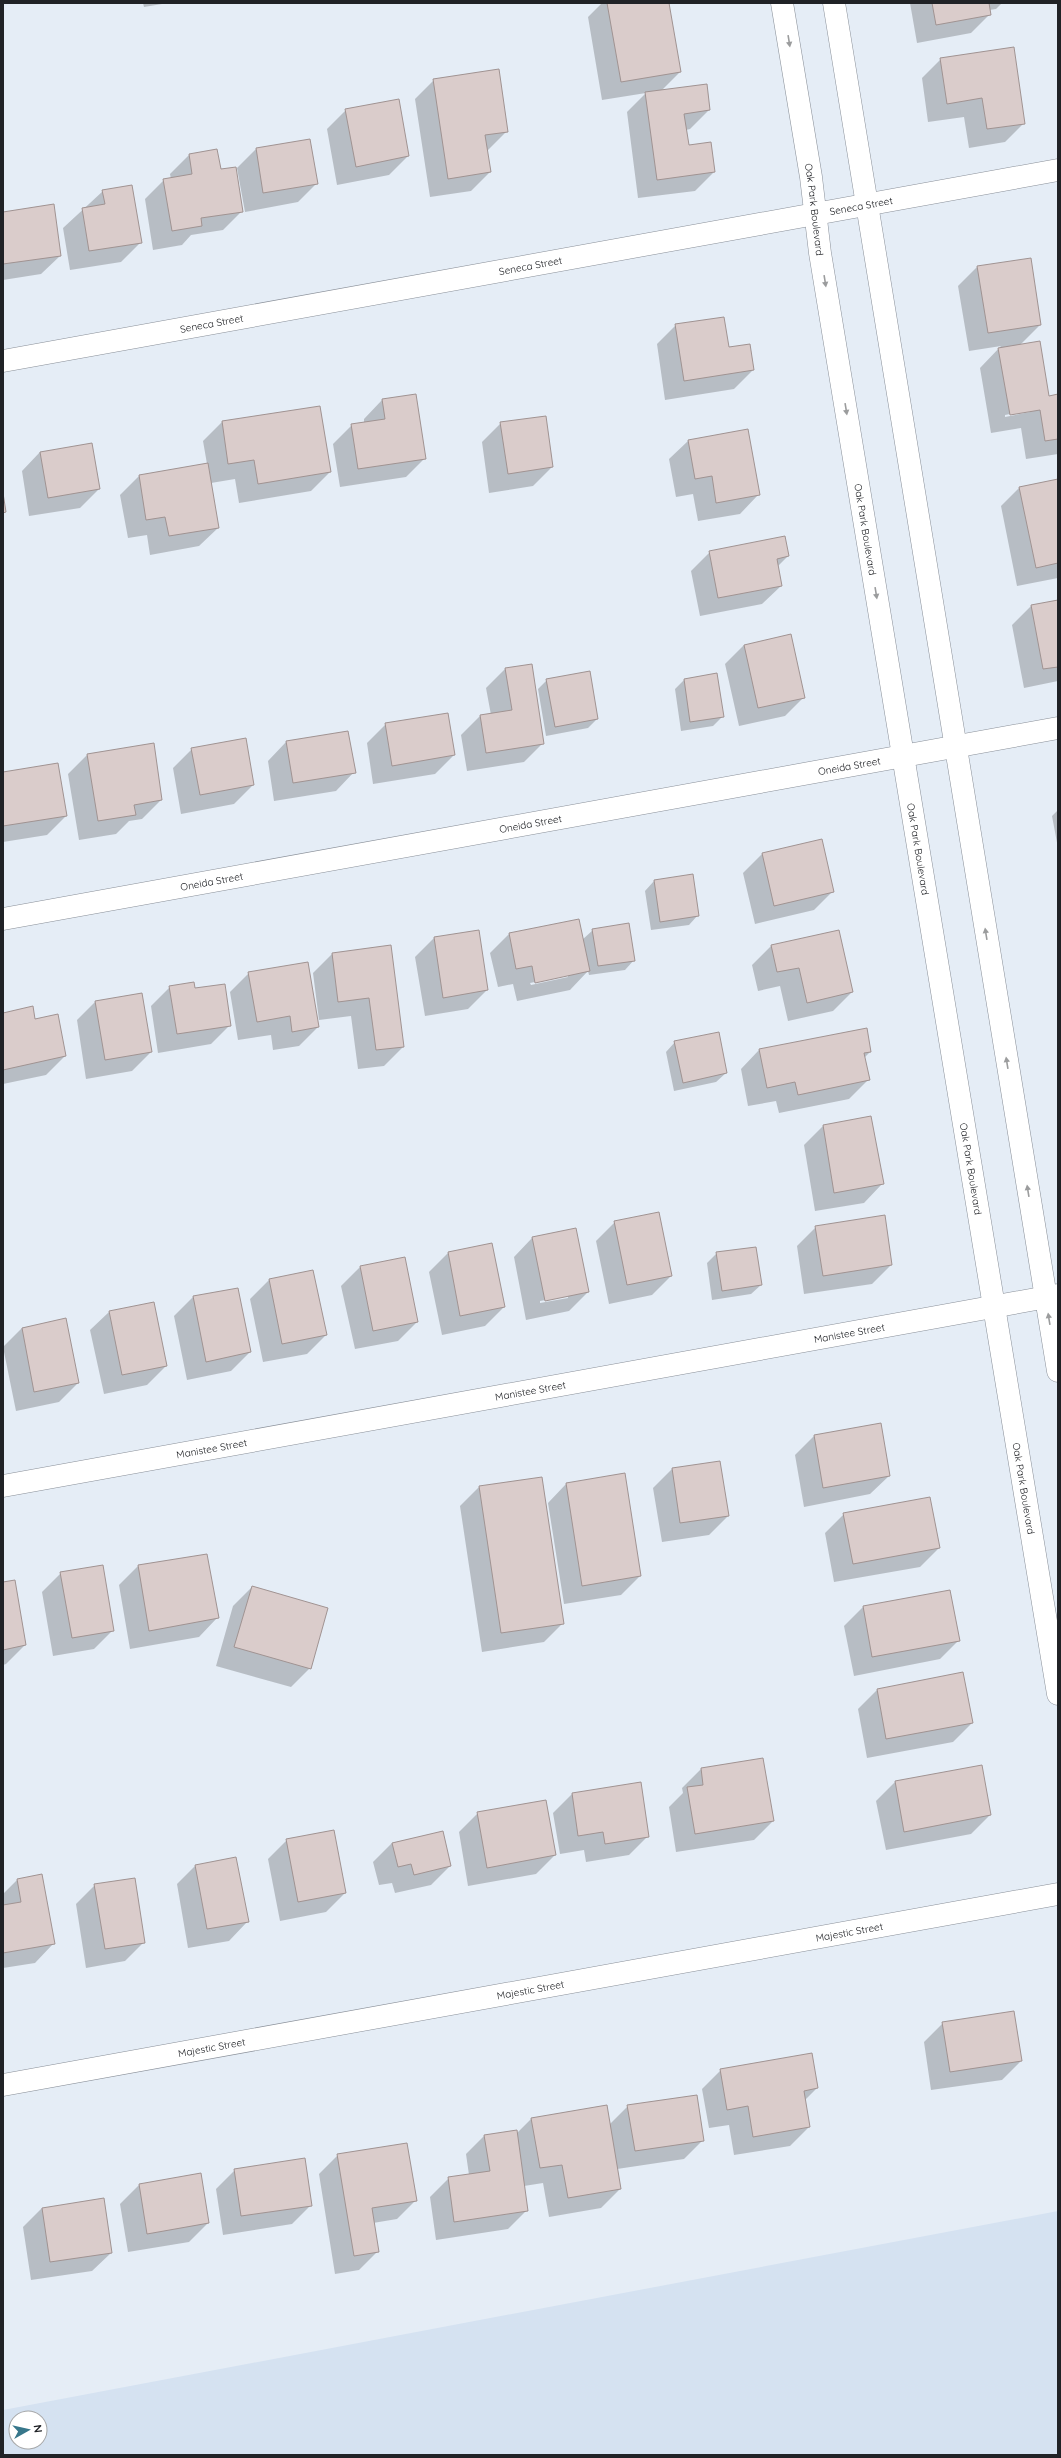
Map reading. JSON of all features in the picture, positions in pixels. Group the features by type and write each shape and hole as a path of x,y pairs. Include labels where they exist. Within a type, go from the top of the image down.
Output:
{"street":[{"name":"Oak Park Boulevard","path":"782,3 815,214 1058,1694"},
{"path":"834,3 865,205 955,746 1052,1296 1058,1372"},
{"name":"Seneca Street","path":"3,361 1058,170"},
{"name":"Oneida Street","path":"3,919 1058,728"},
{"name":"Manistee Street","path":"3,1486 1052,1296"},
{"name":"Majestic Street","path":"3,2085 1058,1894"}],"shaded area":[{"path":"1058,2211 1058,2455 3,2455 3,2410"}],"building":[{"path":"607,3 669,3 681,72 621,82"},
{"path":"932,3 989,3 991,15 936,25"},
{"path":"1014,47 1025,124 987,129 982,98 947,104 940,58"},
{"path":"499,69 508,132 485,135 491,172 448,179 433,79"},
{"path":"707,84 710,110 684,114 689,145 711,142 715,172 657,180 645,92"},
{"path":"399,99 409,156 356,167 345,109"},
{"path":"310,139 318,184 263,193 256,148"},
{"path":"217,149 221,169 236,167 243,212 201,218 202,226 172,231 163,179 192,174 189,154"},
{"path":"132,185 142,243 89,251 82,208 105,204 102,190"},
{"path":"54,204 61,256 3,264 3,212"},
{"path":"1031,258 1041,325 988,333 977,266"},
{"path":"724,317 729,347 750,344 754,370 684,381 675,324"},
{"path":"1040,341 1049,396 1058,394 1058,439 1045,441 1040,410 1010,415 998,348"},
{"path":"416,394 426,459 358,469 351,424 385,419 382,399"},
{"path":"320,406 331,472 258,484 254,460 228,464 222,421"},
{"path":"546,416 553,467 508,474 500,422"},
{"path":"748,429 760,495 716,503 712,476 695,479 688,440"},
{"path":"92,443 100,489 48,498 40,452"},
{"path":"208,463 219,528 169,536 165,517 146,520 139,475"},
{"path":"1058,479 1058,563 1036,568 1019,487"},
{"path":"3,493 6,512 3,513"},
{"path":"785,536 789,556 777,559 782,586 718,598 709,551"},
{"path":"1058,600 1058,667 1043,669 1031,605"},
{"path":"791,634 805,698 758,708 744,645"},
{"path":"532,664 544,744 486,753 480,715 512,710 505,668"},
{"path":"590,671 598,719 555,727 546,679"},
{"path":"717,673 724,717 690,722 684,679"},
{"path":"448,713 455,755 392,766 385,723"},
{"path":"348,731 356,773 293,783 286,741"},
{"path":"246,738 254,785 200,795 191,748"},
{"path":"154,743 162,800 134,805 136,815 98,821 87,754"},
{"path":"58,763 67,816 3,826 3,772"},
{"path":"822,839 834,892 774,906 762,853"},
{"path":"693,874 699,916 660,922 654,880"},
{"path":"579,919 590,971 535,983 532,966 516,969 509,933"},
{"path":"629,923 635,961 598,966 592,929"},
{"path":"479,930 488,990 443,998 434,937"},
{"path":"839,930 853,992 807,1003 799,968 777,972 771,945"},
{"path":"391,945 404,1047 376,1050 369,998 338,1002 332,953"},
{"path":"308,962 319,1027 292,1032 290,1016 257,1022 248,972"},
{"path":"194,982 195,988 225,984 231,1026 177,1034 169,986"},
{"path":"142,993 152,1052 105,1060 95,1001"},
{"path":"33,1006 35,1019 58,1014 66,1056 3,1070 3,1013"},
{"path":"867,1028 871,1052 864,1053 870,1080 798,1095 795,1082 767,1088 759,1049"},
{"path":"719,1032 727,1073 683,1083 674,1041"},
{"path":"871,1116 884,1184 834,1193 823,1125"},
{"path":"659,1212 672,1276 627,1285 614,1221"},
{"path":"885,1215 892,1265 823,1276 815,1226"},
{"path":"576,1228 589,1292 545,1301 532,1237"},
{"path":"492,1243 505,1307 460,1316 448,1252"},
{"path":"756,1247 762,1285 722,1291 716,1252"},
{"path":"405,1257 418,1322 373,1331 360,1266"},
{"path":"313,1270 327,1335 282,1344 269,1279"},
{"path":"238,1288 251,1352 206,1362 193,1296"},
{"path":"154,1302 167,1366 122,1375 109,1311"},
{"path":"66,1318 79,1383 34,1392 22,1328"},
{"path":"881,1423 890,1476 823,1488 814,1435"},
{"path":"720,1461 729,1516 680,1523 672,1468"},
{"path":"625,1473 641,1576 582,1586 566,1483"},
{"path":"542,1477 564,1624 501,1633 479,1486"},
{"path":"930,1497 940,1548 853,1564 843,1513"},
{"path":"207,1554 219,1618 149,1631 138,1565"},
{"path":"103,1565 114,1631 72,1638 60,1572"},
{"path":"15,1580 26,1645 3,1650 3,1582"},
{"path":"252,1586 328,1608 311,1669 234,1647"},
{"path":"950,1590 960,1641 872,1657 863,1606"},
{"path":"963,1672 973,1723 886,1739 877,1689"},
{"path":"763,1758 774,1821 695,1834 687,1787 703,1785 701,1768"},
{"path":"982,1765 991,1815 904,1832 895,1781"},
{"path":"641,1782 649,1837 605,1844 603,1832 578,1836 572,1793"},
{"path":"546,1800 556,1855 487,1868 477,1812"},
{"path":"334,1830 346,1893 298,1902 286,1839"},
{"path":"443,1831 451,1866 414,1875 411,1864 398,1867 392,1843"},
{"path":"236,1857 249,1922 207,1929 195,1865"},
{"path":"42,1874 55,1944 3,1953 3,1905 21,1902 17,1879"},
{"path":"135,1878 145,1943 105,1949 94,1884"},
{"path":"1014,2011 1022,2061 950,2072 942,2022"},
{"path":"812,2053 818,2088 804,2091 810,2127 753,2137 748,2106 727,2110 720,2069"},
{"path":"697,2095 704,2141 635,2151 627,2105"},
{"path":"607,2105 621,2189 568,2198 562,2165 540,2168 531,2118"},
{"path":"517,2130 528,2211 454,2222 448,2177 490,2171 484,2135"},
{"path":"407,2143 417,2201 372,2208 379,2252 354,2256 337,2154"},
{"path":"305,2158 312,2206 241,2216 234,2169"},
{"path":"201,2173 209,2223 147,2234 139,2184"},
{"path":"104,2198 112,2253 50,2262 42,2208"}]}
